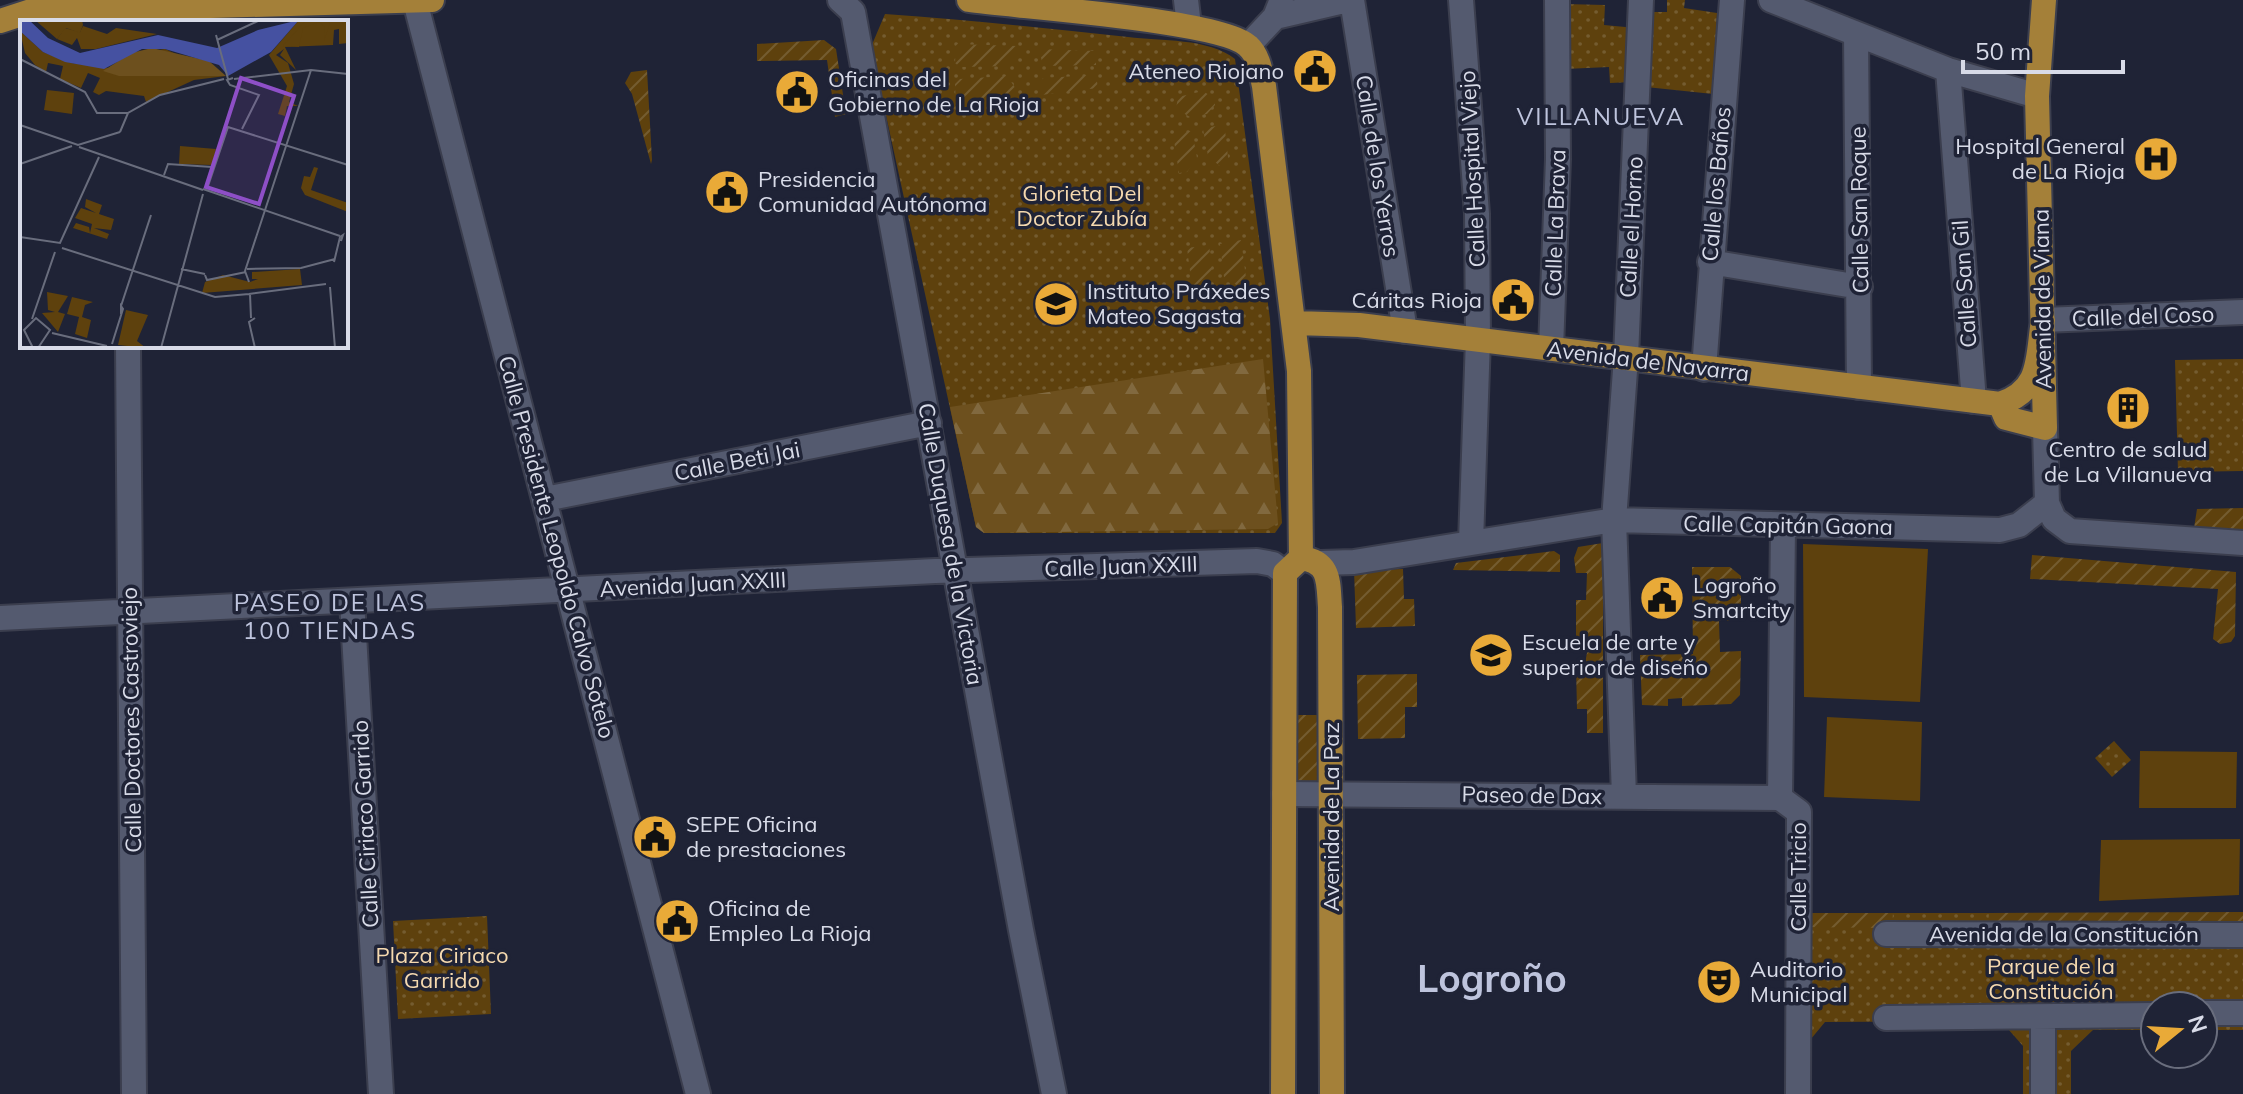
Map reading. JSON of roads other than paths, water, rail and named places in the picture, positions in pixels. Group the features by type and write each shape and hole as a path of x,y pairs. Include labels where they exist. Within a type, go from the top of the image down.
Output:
{"main road":[{"path":"0,0 31,11 126,15 432,0"},
{"path":"969,0 1189,26 1240,41"},
{"name":"Avenida de Viana","path":"2041,3 2037,96 2045,428"},
{"path":"0,21 31,11"},
{"name":"Avenida de La Paz","path":"1240,41 1256,58 1264,86 1295,323 1302,565 1284,794 1283,1094"},
{"path":"2000,404 2026,392 2033,381 2043,320"},
{"name":"Avenida de Navarra","path":"1295,323 1340,323 2000,404 2006,418 2045,428"},
{"name":"Avenida de La Paz","path":"1302,565 1326,570 1330,607 1332,1094"}],"street":[{"name":"Calle Presidente Leopoldo Calvo Sotelo","path":"415,0 698,1094"},
{"name":"Calle Duquesa de la Victoria","path":"840,0 853,12 1054,1094"},
{"path":"1186,0 1189,26"},
{"path":"1240,41 1278,8 1350,0"},
{"name":"Calle de los Yerros","path":"1350,0 1405,331"},
{"name":"Calle Hospital Viejo","path":"1461,0 1477,214 1478,339 1471,542"},
{"name":"Calle La Brava","path":"1551,349 1558,159 1557,0"},
{"name":"Calle el Horno","path":"1624,796 1614,520 1626,357 1641,0"},
{"name":"Calle los Baños","path":"1704,369 1732,0"},
{"path":"1771,0 1948,70 2037,96"},
{"name":"Calle San Roque","path":"1856,34 1859,387"},
{"name":"Calle San Gil","path":"1948,70 1974,401"},
{"path":"1710,262 1860,287"},
{"name":"Calle del Coso","path":"2043,320 2243,312"},
{"name":"Calle Doctores Castroviejo","path":"128,348 134,1094"},
{"name":"Calle Beti Jai","path":"545,499 929,423"},
{"name":"Avenida de Viana","path":"2045,428 2047,503"},
{"path":"2047,503 2054,519 2070,531 2240,544"},
{"name":"Calle Capitán Gaona","path":"1302,565 1354,562 1614,520 2000,530 2019,525 2047,503"},
{"name":"Calle Tricio","path":"1783,525 1780,798 1799,812 1798,1094"},
{"name":"Calle Juan XXIII","path":"955,571 1257,561 1302,565"},
{"name":"Avenida Juan XXIII","path":"0,618 955,571"},
{"name":"Calle Ciriaco Garrido","path":"352,601 381,1094"},
{"name":"Paseo de Dax","path":"1284,794 1780,798"},
{"name":"Avenida de la Constitución","path":"1886,934 2243,935"},
{"path":"2219,1013 2243,1013"},
{"path":"1886,1018 2139,1015"},
{"path":"2043,1017 2043,1094"}],"place":[{"name":"Ateneo Riojano","path":"1315,71"},
{"name":"Oficinas del Gobierno de La Rioja","path":"797,92"},
{"name":"Hospital General de La Rioja","path":"2156,159"},
{"name":"Presidencia Comunidad Autónoma","path":"727,192"},
{"name":"Cáritas Rioja","path":"1513,300"},
{"name":"Instituto Práxedes Mateo Sagasta","path":"1056,304"},
{"name":"Centro de salud de La Villanueva","path":"2128,408"},
{"name":"Logroño Smartcity","path":"1662,598"},
{"name":"Escuela de arte y superior de diseño","path":"1491,655"},
{"name":"SEPE Oficina de prestaciones","path":"655,837"},
{"name":"Oficina de Empleo La Rioja","path":"677,921"},
{"name":"Auditorio Municipal","path":"1719,982"}],"district":[{"name":"VILLANUEVA","path":"1601,116"},
{"name":"PASEO DE LAS 100 TIENDAS","path":"330,616"},
{"name":"Logroño","path":"1492,978"}],"park label":[{"name":"Glorieta Del Doctor Zubía","path":"1082,206"},
{"name":"Plaza Ciriaco Garrido","path":"442,968"},
{"name":"Parque de la Constitución","path":"2051,978"}]}
